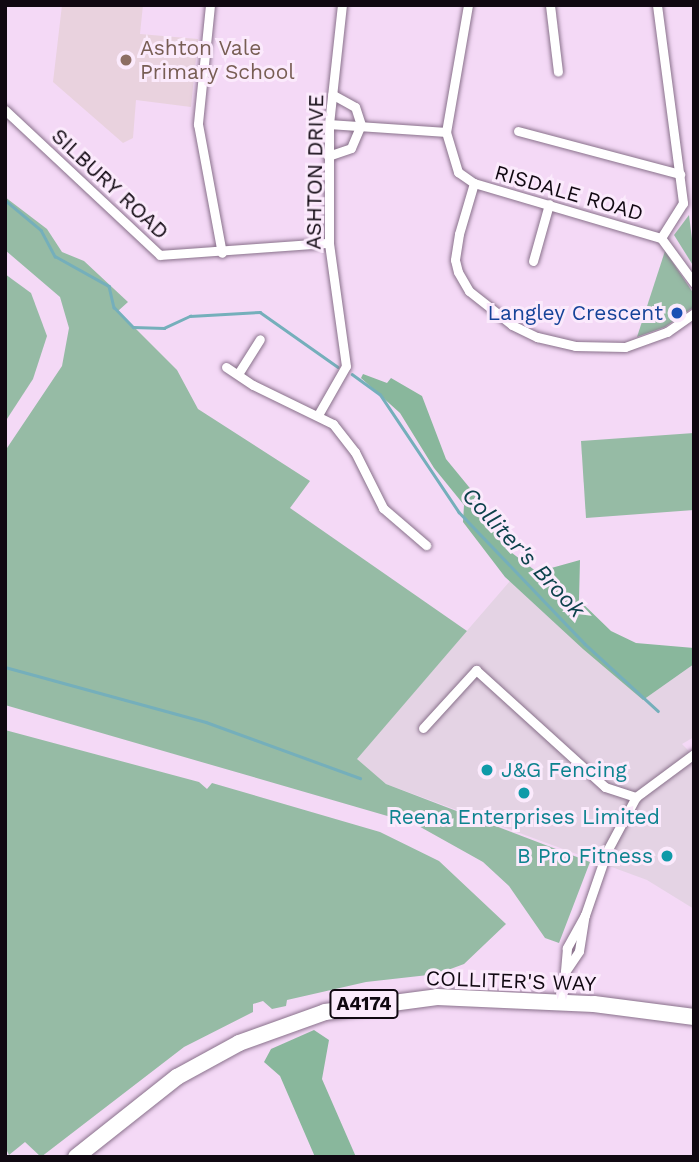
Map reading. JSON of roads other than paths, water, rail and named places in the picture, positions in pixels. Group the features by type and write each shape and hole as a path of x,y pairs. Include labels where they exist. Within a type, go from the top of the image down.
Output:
{"highway":[{"name":"COLLITER'S WAY","path":"76,1157 177,1077 239,1043 294,1021 402,999 559,1003 694,1017"}],"street":[{"path":"210,5 198,124 222,253"},
{"name":"ASHTON DRIVE","path":"318,415 346,366 328,243 329,124 342,5"},
{"name":"RISDALE ROAD","path":"468,5 446,132 458,172 474,183 662,238 694,283"},
{"path":"550,5 558,72"},
{"path":"657,5 680,174 682,208 662,238"},
{"path":"328,156 351,148 361,125 355,107 332,94"},
{"name":"SILBURY ROAD","path":"5,110 152,251 168,256 328,243"},
{"path":"329,124 446,132"},
{"path":"518,131 680,174"},
{"path":"474,183 455,260 459,275 488,309 512,325 537,337 575,346 625,347 667,332 694,313"},
{"path":"533,261 549,204"},
{"path":"238,374 260,339"},
{"path":"226,366 318,415 347,439 383,508 426,545"},
{"path":"423,728 476,670 606,787 636,797"},
{"path":"559,1003 565,972 575,961 585,915 607,851 636,797 694,754"}],"waterway":[{"name":"Colliter's Brook","path":"5,200 41,230 55,256 109,286 114,307 133,327 164,328 190,316 260,312 338,367"},
{"name":"Colliter's Brook","path":"352,374 380,394 459,512 585,644 658,711"},
{"path":"5,667 206,722 360,778"}],"place":[{"name":"Ashton Vale Primary School","path":"126,60"},
{"name":"Langley Crescent","path":"677,313"},
{"name":"J&G Fencing","path":"487,770"},
{"name":"Reena Enterprises Limited","path":"524,793"},
{"name":"B Pro Fitness","path":"667,856"}]}
